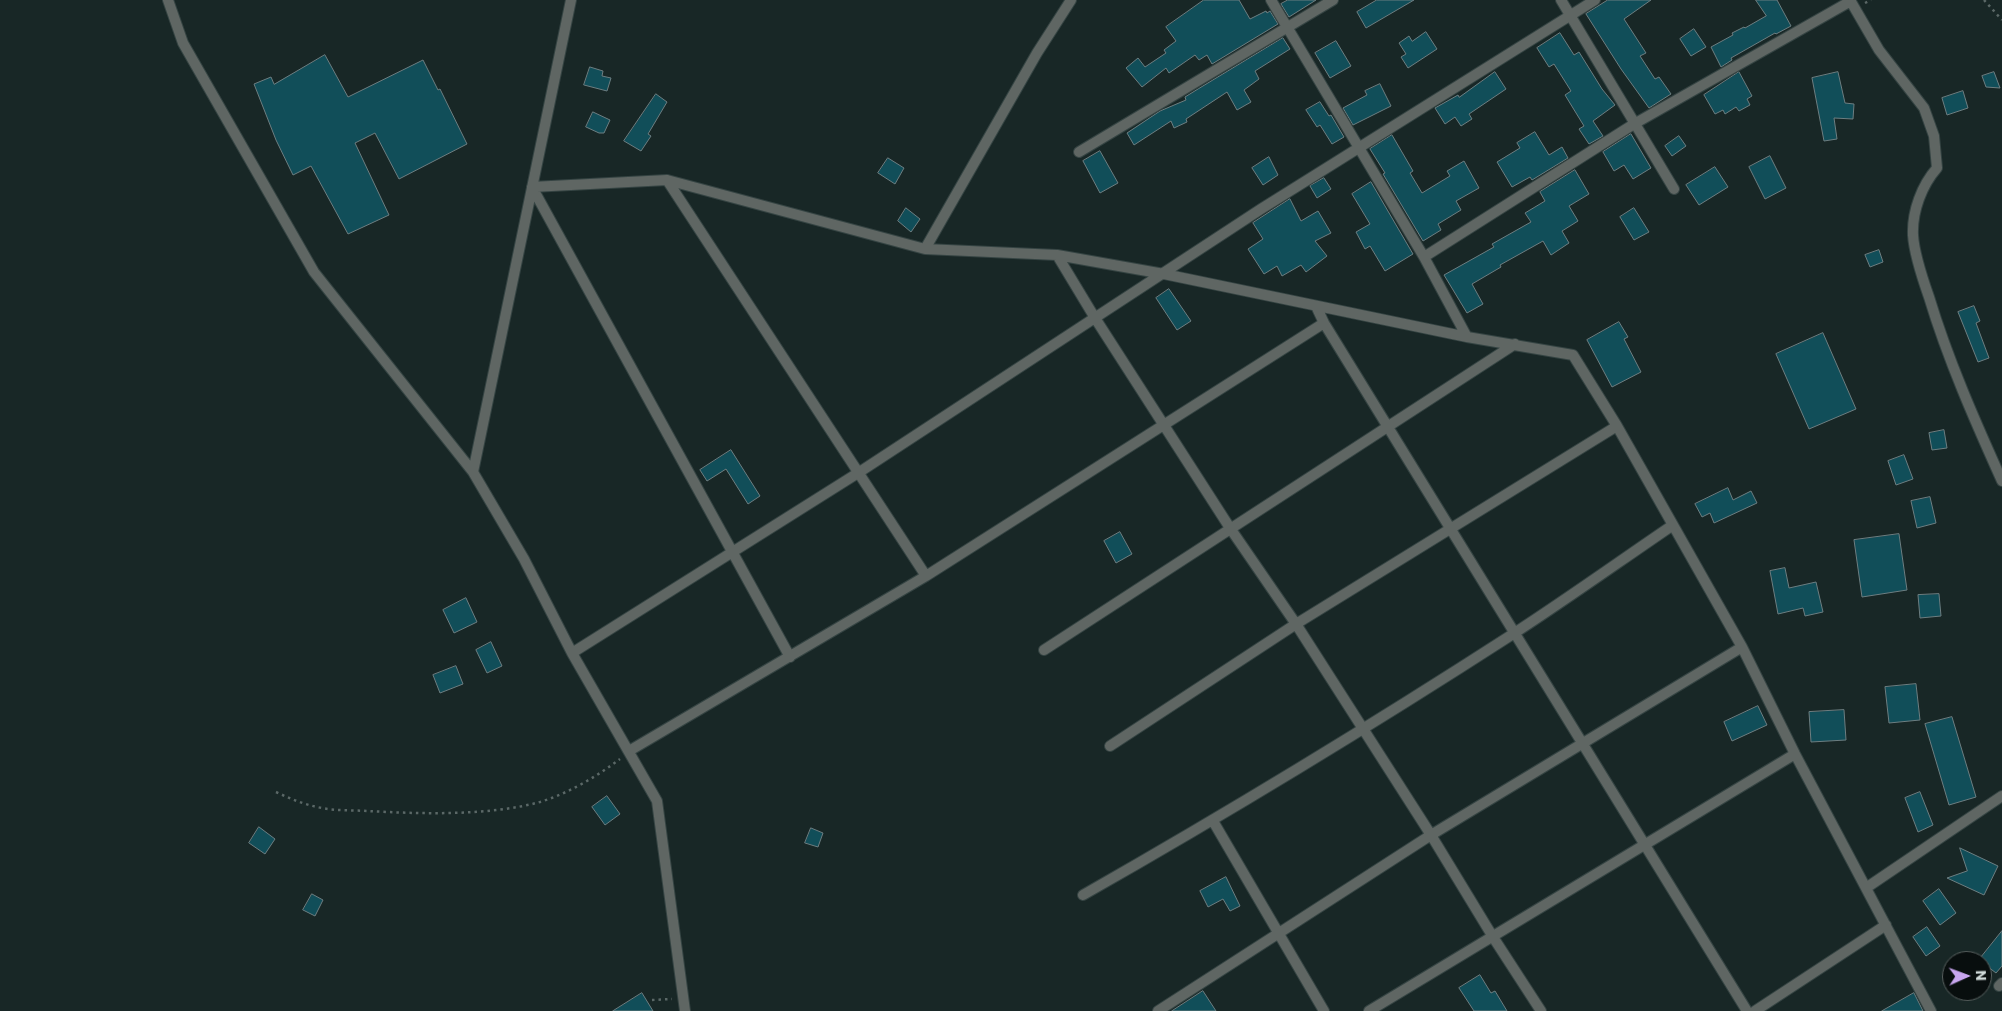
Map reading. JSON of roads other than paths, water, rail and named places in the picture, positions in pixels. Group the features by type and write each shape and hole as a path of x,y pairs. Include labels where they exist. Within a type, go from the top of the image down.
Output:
{"street":[{"path":"168,0 183,44 314,272 473,472 524,559 572,653 657,801 686,1011"},
{"path":"473,472 571,0"},
{"path":"925,249 1037,53 1071,0"},
{"path":"1271,0 1424,257 1467,336"},
{"path":"1078,152 1333,0"},
{"path":"1561,0 1674,189"},
{"path":"572,653 858,473 1261,209 1595,0"},
{"path":"1424,257 1634,124 1851,0 1879,50 1924,108 1934,136 1937,168 1919,196 1913,234 1923,280 1940,335 2002,481"},
{"path":"532,187 667,180 925,249 1057,254 1467,336 1573,355 1617,426 1742,647 1931,1011"},
{"path":"667,180 926,576"},
{"path":"532,187 790,656"},
{"path":"1057,254 1095,318 1230,528 1296,624 1431,835 1493,938 1541,1011"},
{"path":"1316,306 1324,323 1747,1011"},
{"path":"629,751 926,576 1324,323"},
{"path":"1044,650 1515,344"},
{"path":"1110,746 1296,624 1617,426"},
{"path":"1083,895 1213,822 1362,729 1514,633 1673,524"},
{"path":"1158,1011 1431,835 1742,647"},
{"path":"1369,1011 1796,754"},
{"path":"1866,888 2002,796"},
{"path":"1213,822 1324,1011"},
{"path":"1755,1011 1886,926"}]}
